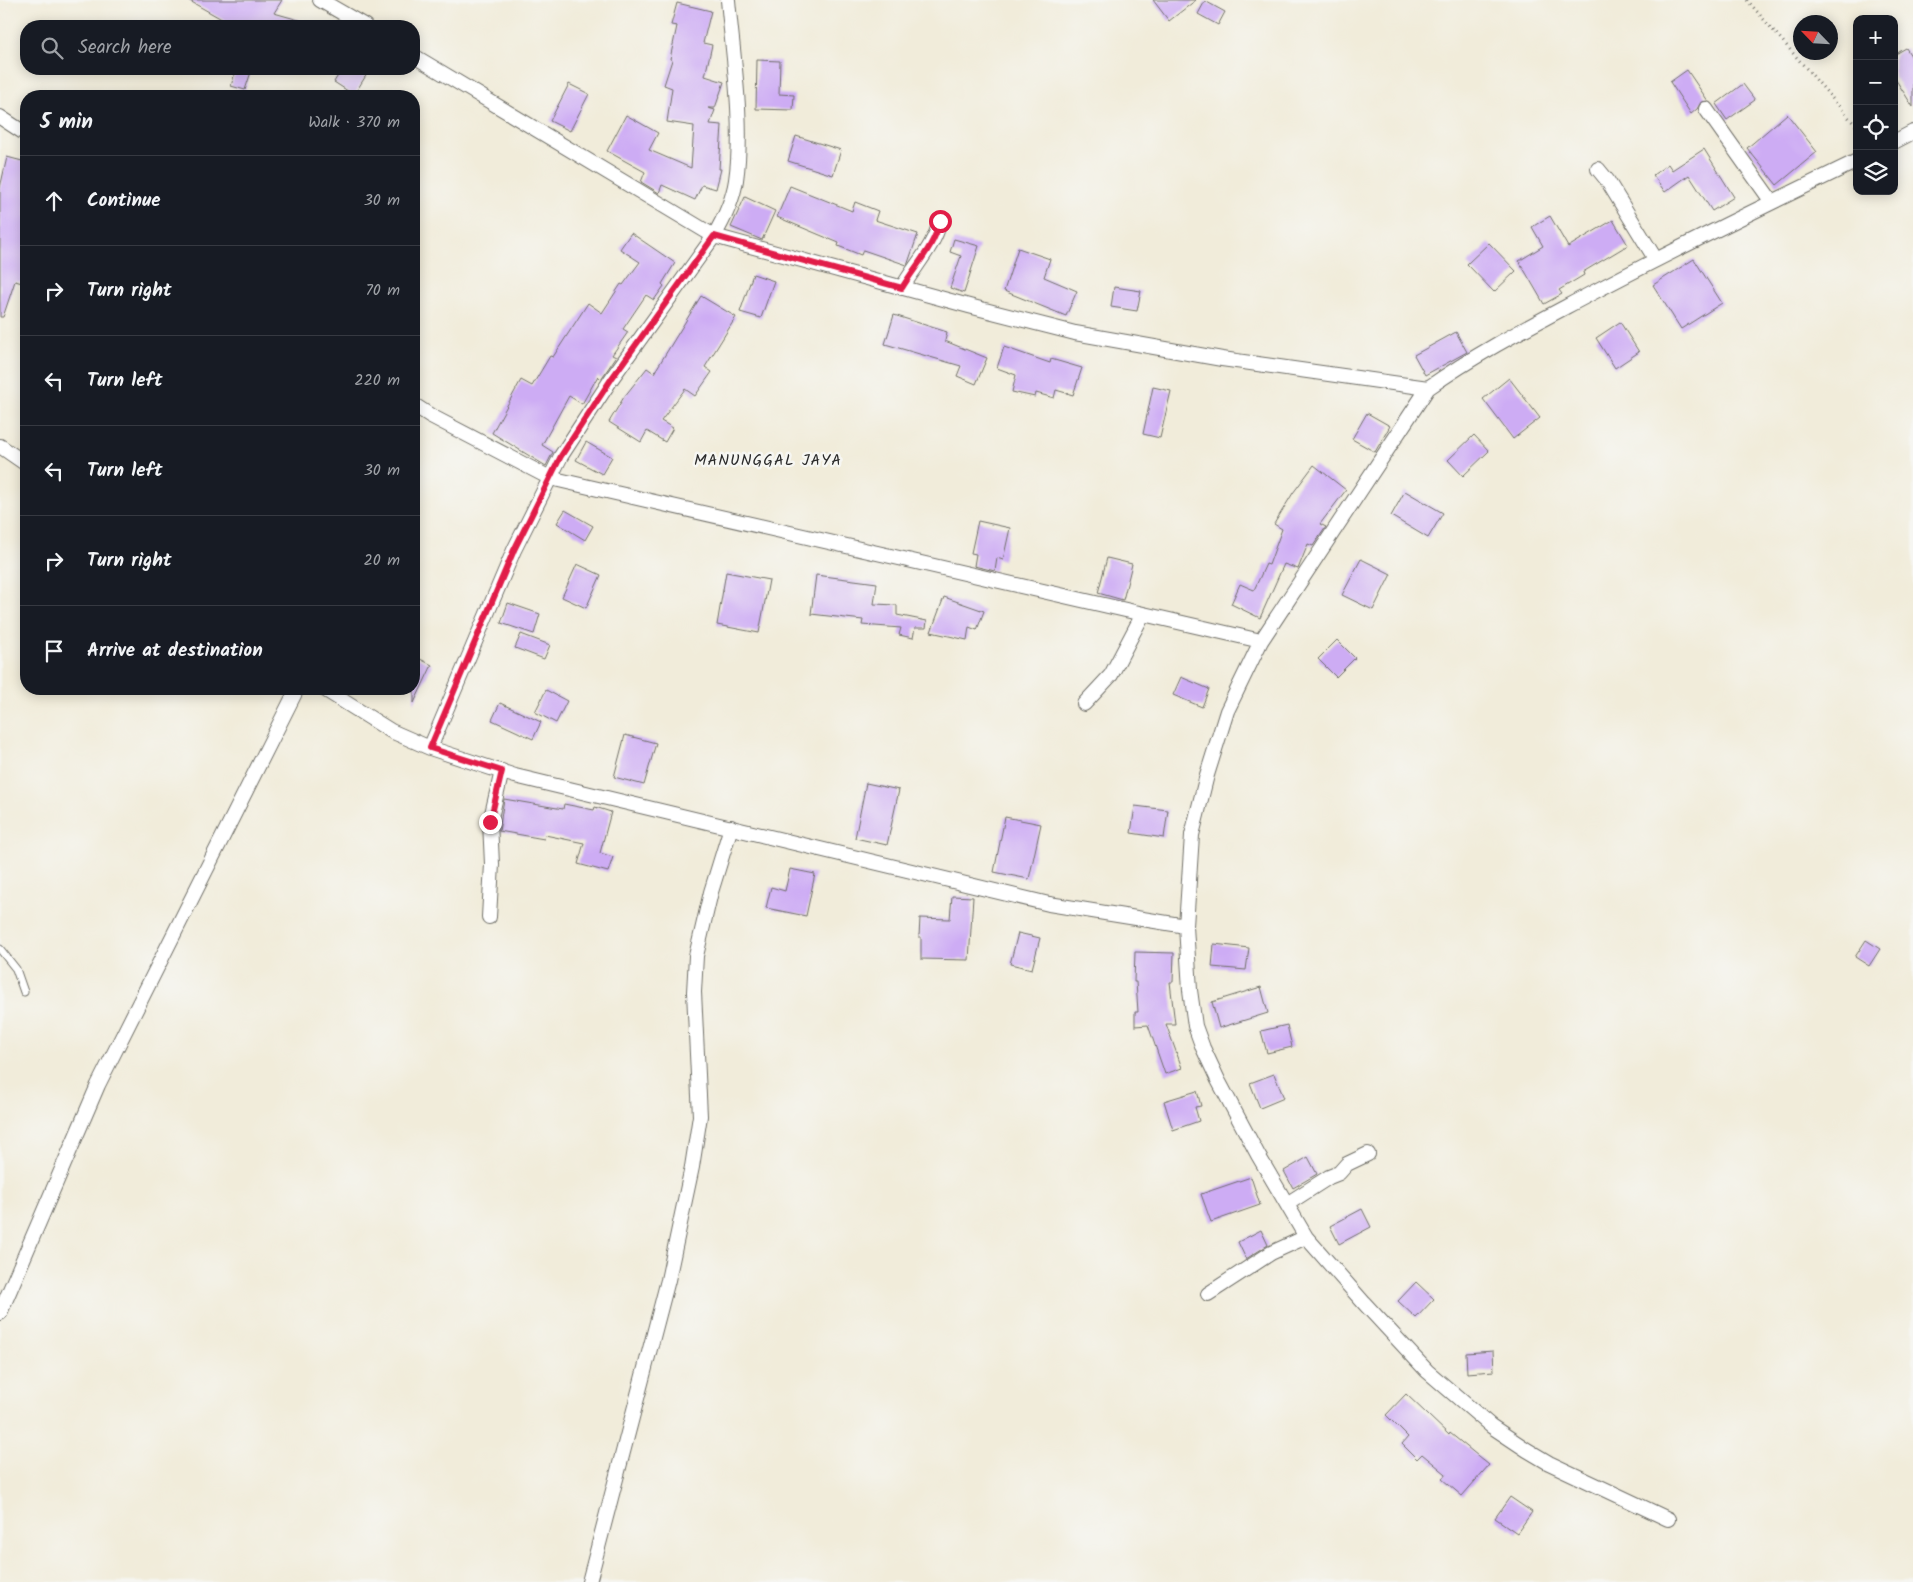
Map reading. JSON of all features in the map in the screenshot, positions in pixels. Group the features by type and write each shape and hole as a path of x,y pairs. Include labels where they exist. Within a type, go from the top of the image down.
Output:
{"street":[{"path":"320,0 355,20"},
{"path":"430,748 514,550 561,456 612,378 714,236 726,215 736,181 739,136 728,0"},
{"path":"420,60 714,236 902,288 1076,333 1222,359 1428,388"},
{"path":"1706,109 1772,202"},
{"path":"0,118 20,130"},
{"path":"1898,140 1913,132"},
{"path":"1668,1519 1549,1463 1491,1426 1428,1370 1364,1303 1306,1237 1258,1155 1203,1048 1195,1026 1190,990 1186,926 1192,836 1207,775 1227,710 1261,641 1428,388 1464,362 1656,260 1853,163"},
{"path":"1598,169 1607,180 1656,260"},
{"path":"902,288 917,263 929,248 937,233 940,221"},
{"path":"420,409 550,478 1261,641"},
{"path":"0,446 20,460"},
{"path":"1084,704 1111,675 1144,614"},
{"path":"0,1313 98,1085 293,695"},
{"path":"333,695 392,732 430,748 502,771 1049,904 1186,926"},
{"path":"489,917 492,864 490,822 502,771"},
{"path":"589,1582 668,1280 692,1167 700,1116 694,992 696,956 711,892 730,827"},
{"path":"1287,1204 1329,1177 1339,1173 1347,1164 1368,1154"},
{"path":"1208,1294 1271,1253 1306,1237"}],"lane":[{"path":"0,949 16,969 24,992"}],"path":[{"path":"1747,0 1853,122"}],"building":[{"path":"188,0 282,0 274,13 299,20 223,20"},
{"path":"1153,0 1196,0 1169,21"},
{"path":"1205,1 1225,12 1218,25 1198,14"},
{"path":"677,3 711,11 703,43 712,45 705,76 724,82 715,108 708,108 715,110 710,124 722,125 719,169 721,169 716,189 702,185 695,200 662,185 659,193 641,182 645,172 607,151 626,115 658,133 649,150 691,168 694,126 667,122 672,88 664,85 672,60 670,59 677,26 671,25"},
{"path":"1906,48 1913,59 1913,107 1898,83 1898,53"},
{"path":"757,60 780,61 779,94 794,95 793,110 756,109"},
{"path":"1687,70 1708,101 1701,102 1691,114 1670,82"},
{"path":"234,75 250,75 245,90 231,86"},
{"path":"338,75 366,75 357,90 346,90 334,82"},
{"path":"569,84 589,94 570,131 550,121"},
{"path":"1743,84 1755,100 1727,120 1716,104"},
{"path":"1787,114 1817,152 1777,185 1747,148"},
{"path":"796,136 841,150 833,175 788,161"},
{"path":"1704,149 1734,197 1712,211 1689,175 1665,192 1653,175 1668,164 1672,170"},
{"path":"7,157 20,160 20,282 15,281 3,317 0,317 0,188"},
{"path":"790,186 852,211 855,202 878,211 875,220 918,234 907,265 863,250 861,255 838,246 839,243 777,217"},
{"path":"745,197 775,211 762,240 731,227"},
{"path":"1550,216 1568,247 1613,220 1628,245 1583,272 1584,275 1559,290 1562,294 1544,304 1519,261 1543,246 1532,227"},
{"path":"631,233 675,263 662,284 664,286 654,300 646,295 623,329 628,332 612,355 616,357 601,379 598,376 582,404 569,396 542,445 553,452 546,466 492,433 521,380 532,386 550,356 553,357 588,303 602,313 621,284 623,285 640,262 620,249"},
{"path":"954,239 979,246 964,293 950,288 961,256 950,252"},
{"path":"1489,243 1516,271 1494,292 1467,264"},
{"path":"1018,248 1050,259 1044,277 1077,291 1066,316 1004,291"},
{"path":"1694,259 1722,303 1681,329 1653,285"},
{"path":"753,274 774,281 761,318 740,312"},
{"path":"1114,287 1141,291 1137,311 1111,307"},
{"path":"701,296 736,317 705,367 712,372 695,396 685,389 661,421 673,428 665,442 647,431 641,442 609,422 624,397 647,368 654,373"},
{"path":"894,315 947,332 945,341 987,358 976,384 957,376 961,366 885,344"},
{"path":"1620,322 1639,352 1615,368 1596,338"},
{"path":"1456,332 1467,352 1425,375 1414,355"},
{"path":"1004,347 1050,363 1051,359 1082,368 1073,395 1056,390 1054,398 1036,393 1035,397 1012,392 1016,375 997,368"},
{"path":"1509,378 1540,418 1513,439 1483,399"},
{"path":"1153,387 1171,391 1160,438 1143,434"},
{"path":"1367,413 1390,426 1375,452 1352,439"},
{"path":"1474,435 1489,451 1463,476 1448,460"},
{"path":"586,442 612,457 602,474 576,460"},
{"path":"1314,465 1346,490 1320,524 1326,527 1313,546 1308,544 1298,569 1284,564 1260,618 1231,604 1240,584 1254,590 1266,564 1269,565 1282,529 1274,524 1293,493"},
{"path":"1405,491 1443,513 1428,538 1391,516"},
{"path":"565,510 593,526 585,540 557,523"},
{"path":"978,521 1010,528 1003,560 997,558 995,571 974,566 976,554 971,553"},
{"path":"1107,558 1132,564 1123,600 1098,593"},
{"path":"1361,559 1391,574 1373,610 1342,595"},
{"path":"577,564 601,575 586,608 562,597"},
{"path":"726,572 769,580 759,633 717,625"},
{"path":"816,575 877,583 874,604 897,605 897,615 927,621 926,628 915,628 913,638 899,635 901,628 862,625 863,620 811,614"},
{"path":"944,597 984,611 977,630 969,627 967,640 931,632"},
{"path":"508,603 540,614 534,634 501,623"},
{"path":"521,634 550,645 544,659 515,648"},
{"path":"1337,640 1355,658 1336,677 1318,659"},
{"path":"420,659 432,665 420,690"},
{"path":"1181,677 1209,689 1202,707 1173,695"},
{"path":"546,690 567,701 556,723 535,712"},
{"path":"500,703 541,722 533,739 492,720"},
{"path":"625,735 656,743 644,785 614,777"},
{"path":"866,783 899,790 887,845 855,838"},
{"path":"504,799 563,809 564,804 594,810 595,807 611,812 600,853 613,857 608,872 578,864 584,843 545,835 544,839 499,831"},
{"path":"1135,806 1168,810 1164,838 1131,833"},
{"path":"1005,817 1041,824 1029,879 994,872"},
{"path":"790,869 815,874 806,916 766,908 771,887 785,891"},
{"path":"952,896 973,897 969,960 921,959 920,918 950,919"},
{"path":"1018,933 1040,938 1032,969 1010,964"},
{"path":"1866,940 1880,949 1869,966 1855,957"},
{"path":"1214,944 1249,948 1246,970 1212,967"},
{"path":"1135,952 1174,953 1173,982 1170,982 1175,1024 1166,1024 1182,1068 1165,1074 1148,1025 1135,1026 1135,1012 1138,1012 1136,982 1134,982"},
{"path":"1261,987 1268,1013 1219,1028 1212,1002"},
{"path":"1287,1025 1292,1047 1267,1053 1261,1031"},
{"path":"1274,1074 1284,1098 1260,1108 1250,1083"},
{"path":"1197,1091 1201,1106 1195,1107 1199,1121 1173,1130 1164,1101"},
{"path":"1308,1157 1317,1174 1293,1188 1284,1171"},
{"path":"1251,1177 1260,1205 1211,1222 1201,1194"},
{"path":"1362,1209 1371,1227 1339,1244 1330,1226"},
{"path":"1261,1230 1268,1245 1246,1259 1238,1242"},
{"path":"1416,1282 1434,1299 1416,1318 1398,1301"},
{"path":"1493,1351 1494,1371 1467,1373 1466,1353"},
{"path":"1406,1394 1449,1435 1450,1433 1489,1465 1462,1496 1442,1479 1446,1474 1422,1454 1417,1459 1402,1444 1408,1437 1386,1415"},
{"path":"1510,1497 1532,1512 1517,1533 1495,1518"}],"district":[{"name":"MANUNGGAL JAYA","path":"768,460"}],"route":[{"path":"490,822 502,771 430,748 514,550 561,456 612,378 714,236 902,288 917,263 929,248 937,233 940,221"}]}
